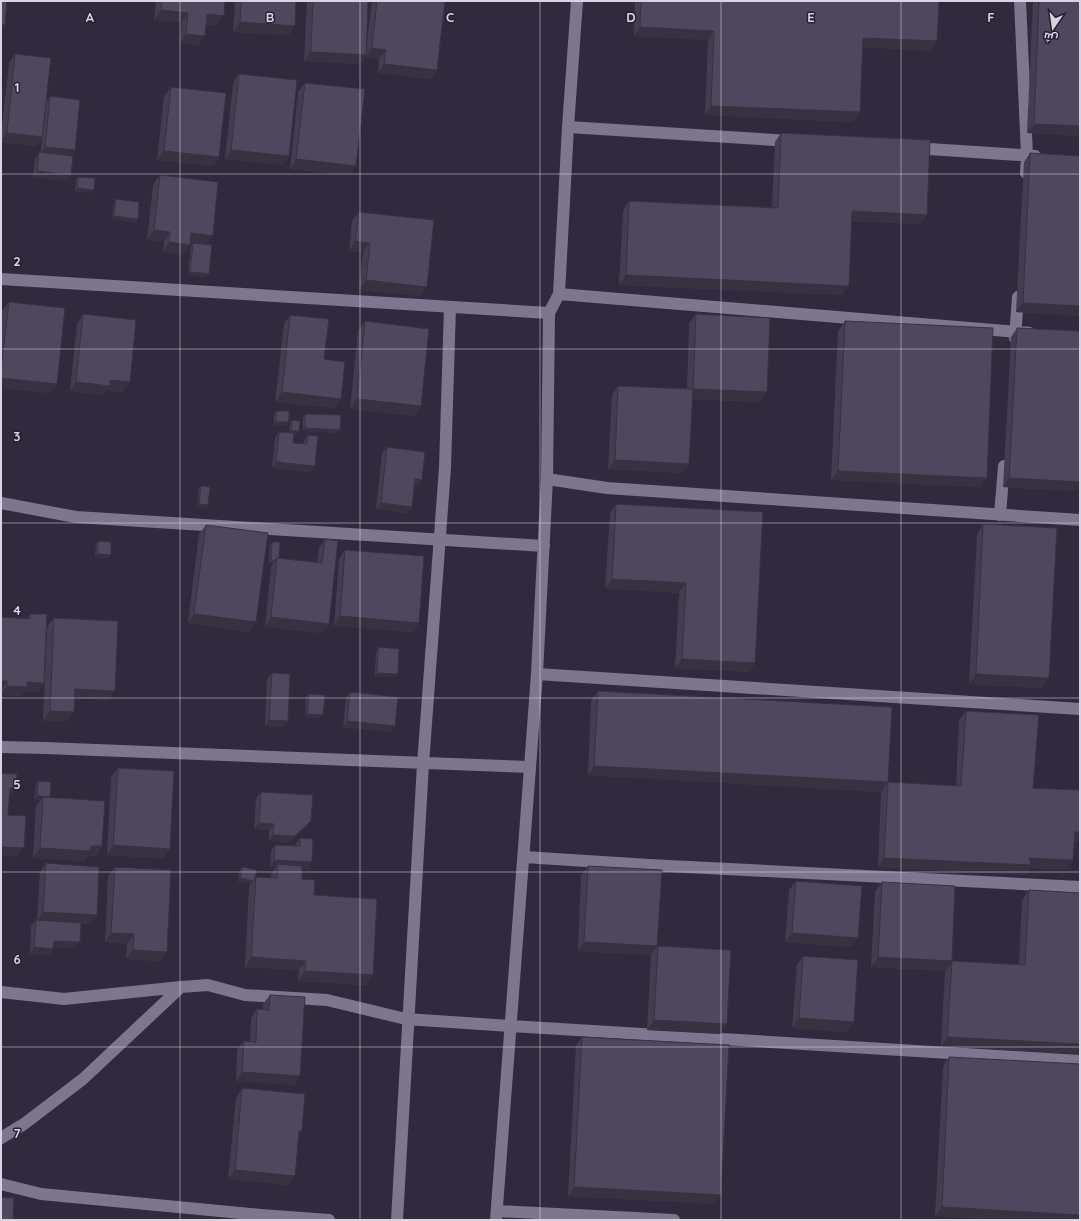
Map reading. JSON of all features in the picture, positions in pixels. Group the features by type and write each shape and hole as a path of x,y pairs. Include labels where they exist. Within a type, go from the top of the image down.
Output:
{"street":[{"path":"577,1 568,127 559,294 549,313 548,479 537,674 496,1216 674,1220"},
{"path":"1020,1 1027,156 1025,186"},
{"path":"568,127 806,142"},
{"path":"901,148 1050,157"},
{"path":"1,279 549,313"},
{"path":"1014,348 1019,286"},
{"path":"559,294 1016,332 1044,333"},
{"path":"397,1220 423,764 445,468 450,307"},
{"path":"1000,515 1006,451"},
{"path":"548,479 607,488 1080,520"},
{"path":"1,503 76,517 544,546"},
{"path":"537,674 1080,709"},
{"path":"1,747 530,767"},
{"path":"524,857 649,865 1080,887"},
{"path":"1,1138 24,1124 84,1079 181,986"},
{"path":"1,992 64,1000 181,986 208,986 245,995 327,1000 408,1019 1080,1061"},
{"path":"1,1184 41,1194 329,1220"}],"building":[{"path":"1,1 7,1 5,25 1,24"},
{"path":"162,1 225,1 224,16 207,14 205,36 186,34 188,13 161,10"},
{"path":"241,1 296,1 295,26 240,22"},
{"path":"313,1 368,1 366,55 311,52"},
{"path":"377,1 445,1 437,70 384,64 386,50 372,48"},
{"path":"641,1 939,1 937,41 863,38 860,112 711,106 714,31 640,27"},
{"path":"1039,1 1080,1 1080,126 1034,124"},
{"path":"15,54 51,58 42,137 7,133"},
{"path":"239,74 297,80 289,156 231,150"},
{"path":"305,83 365,89 356,166 296,159"},
{"path":"171,87 226,93 219,157 164,151"},
{"path":"50,96 80,100 75,150 45,147"},
{"path":"781,133 930,140 927,215 852,211 849,286 626,275 629,201 778,208"},
{"path":"39,152 73,156 71,175 37,171"},
{"path":"1030,153 1080,156 1080,306 1023,303"},
{"path":"160,175 218,182 213,236 191,233 190,245 169,242 170,232 154,230"},
{"path":"78,177 95,178 94,190 77,188"},
{"path":"116,199 139,202 138,219 114,216"},
{"path":"359,212 434,220 427,287 366,280 370,243 355,241"},
{"path":"193,243 212,245 209,274 190,272"},
{"path":"9,302 65,308 57,384 1,378"},
{"path":"83,314 136,320 130,382 110,380 110,386 76,382"},
{"path":"696,314 770,318 767,392 693,389"},
{"path":"290,315 329,319 324,359 345,362 341,399 282,392"},
{"path":"365,321 429,329 421,406 357,399"},
{"path":"845,321 993,328 987,478 838,471"},
{"path":"1017,328 1080,331 1080,482 1009,478"},
{"path":"618,386 693,389 689,464 615,460"},
{"path":"276,411 289,411 289,422 276,422"},
{"path":"305,414 341,415 340,430 305,428"},
{"path":"292,420 300,421 299,431 291,431"},
{"path":"279,432 294,433 293,443 307,444 308,435 318,436 315,466 276,462"},
{"path":"387,447 425,452 422,480 415,479 412,507 381,503"},
{"path":"201,486 210,487 208,505 199,504"},
{"path":"616,504 763,512 755,663 682,659 686,583 612,579"},
{"path":"983,524 1057,528 1049,678 976,674"},
{"path":"206,525 268,533 256,622 194,614"},
{"path":"325,539 338,541 329,624 271,617 277,558 322,563"},
{"path":"98,541 111,542 111,555 97,554"},
{"path":"272,542 280,542 279,558 275,561 271,561"},
{"path":"345,550 424,556 419,623 340,616"},
{"path":"30,614 47,614 44,683 27,682 27,687 7,686 7,681 1,681 1,617 30,619"},
{"path":"54,618 118,621 115,691 75,689 74,712 50,711"},
{"path":"378,647 399,649 398,674 377,673"},
{"path":"272,673 290,674 288,721 269,720"},
{"path":"598,691 892,707 888,782 594,766"},
{"path":"350,692 398,697 395,726 347,721"},
{"path":"309,694 325,695 323,715 307,714"},
{"path":"966,711 1039,715 1033,788 1080,790 1080,832 1075,832 1073,860 1029,858 1031,865 884,858 888,782 961,786"},
{"path":"118,768 174,771 170,849 113,845"},
{"path":"1,773 17,774 16,788 10,788 8,815 26,816 24,848 1,847"},
{"path":"38,781 51,782 50,797 37,796"},
{"path":"261,792 313,795 311,821 295,836 273,835 274,824 259,823"},
{"path":"43,797 105,801 102,846 91,846 90,851 40,848"},
{"path":"300,838 313,839 312,862 274,860 275,845 300,846"},
{"path":"46,863 99,867 97,915 43,912"},
{"path":"278,864 302,866 302,879 315,880 314,895 377,899 373,975 305,971 306,961 251,957 256,877 277,878"},
{"path":"588,866 662,870 657,946 584,942"},
{"path":"115,867 171,870 167,952 133,950 134,934 111,933"},
{"path":"242,867 257,870 253,881 240,878"},
{"path":"796,881 862,886 858,938 792,933"},
{"path":"882,882 955,886 952,961 878,957"},
{"path":"1029,890 1080,893 1080,1044 947,1037 952,961 1025,965"},
{"path":"36,920 81,923 80,942 54,941 53,949 34,947"},
{"path":"658,946 731,950 727,1024 654,1020"},
{"path":"803,956 858,960 854,1022 799,1018"},
{"path":"270,995 305,997 300,1076 242,1072 244,1041 256,1042 257,1009 269,1010"},
{"path":"582,1037 729,1045 721,1195 574,1187"},
{"path":"949,1057 1080,1064 1080,1215 942,1207"},
{"path":"242,1088 305,1094 302,1131 299,1131 295,1176 235,1170"},
{"path":"1,1197 14,1198 13,1220 1,1220"}]}
